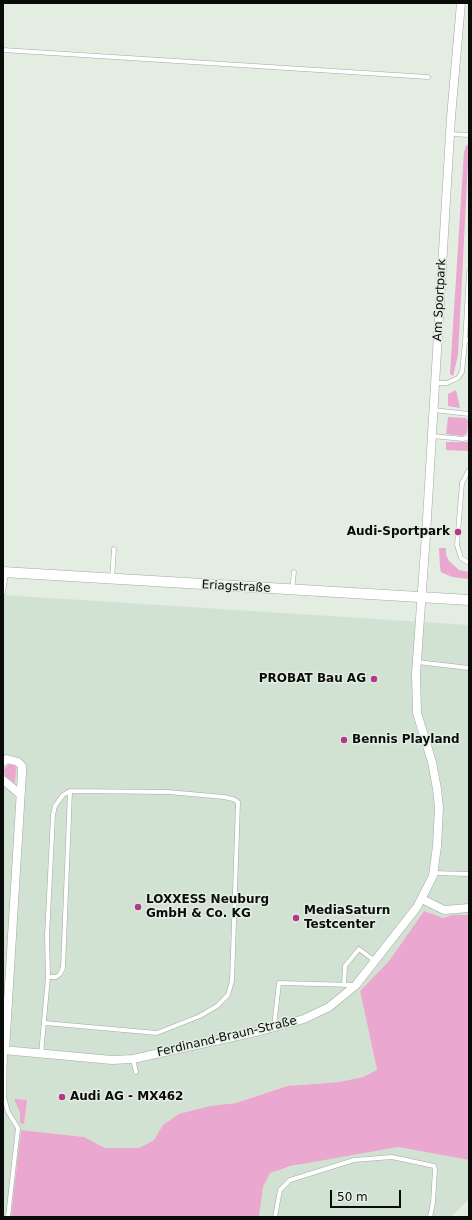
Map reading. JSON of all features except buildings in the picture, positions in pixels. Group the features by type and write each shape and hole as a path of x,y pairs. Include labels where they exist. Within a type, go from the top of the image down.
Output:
{"street":[{"name":"Am Sportpark","path":"421,598 434,410 450,134 461,3"},
{"name":"Eriagstraße","path":"5,572 469,600"},
{"name":"Ferdinand-Braun-Straße","path":"4,1050 112,1060 133,1059 274,1028 304,1019 329,1007 356,985 422,900 433,873 437,838 437,789 432,762 417,712 417,662 421,598"},
{"path":"3,762 13,759 22,766 4,1050"},
{"path":"3,780 20,794"},
{"path":"422,900 444,910 469,908"}],"lane":[{"path":"3,50 428,77"},
{"path":"450,134 469,135"},
{"path":"435,383 448,383 458,378 462,372 469,272"},
{"path":"465,342 469,339"},
{"path":"434,410 469,414"},
{"path":"432,436 463,439 469,437"},
{"path":"469,470 462,482 457,545 461,558 469,563"},
{"path":"112,579 114,549"},
{"path":"3,593 5,572"},
{"path":"292,590 294,572"},
{"path":"417,662 469,668"},
{"path":"48,977 56,977 60,974 63,968 70,791"},
{"path":"41,1054 48,977 47,936 53,815 55,806 63,795 70,791 168,792 224,797 234,799 238,802 232,981 228,995 217,1006 200,1016 157,1033 45,1023"},
{"path":"433,873 469,874"},
{"path":"344,985 346,966 359,949 375,962"},
{"path":"274,1028 279,983 356,985"},
{"path":"4,1050 4,1097 8,1112 18,1128 8,1217"},
{"path":"133,1059 136,1072"},
{"path":"275,1217 280,1190 290,1180 354,1160 392,1157 434,1166 434,1203 430,1217"}],"shaded area":[{"path":"469,144 458,355 453,376 450,374 464,152 466,146"},
{"path":"456,390 460,408 448,406 448,394"},
{"path":"448,417 466,418 468,421 467,433 463,436 446,434"},
{"path":"446,442 469,442 469,451 446,450"},
{"path":"439,548 446,548 446,555 449,561 459,570 469,572 469,579 452,577 441,572"},
{"path":"3,595 469,625 469,915 452,915 443,918 424,911 389,961 360,991 377,1070 363,1077 339,1082 287,1086 236,1103 210,1106 163,1125 154,1140 139,1148 105,1148 84,1137 22,1130 11,1217 3,1217"},
{"path":"8,765 13,765 16,767 15,783 5,776 4,770"},
{"path":"424,911 443,918 452,915 469,915 469,1160 398,1147 291,1166 270,1173 263,1187 259,1217 11,1217 21,1130 84,1137 105,1148 139,1148 154,1140 163,1125 179,1114 210,1106 236,1103 287,1086 339,1082 363,1077 377,1070 360,991 389,961"},
{"path":"14,1099 27,1100 24,1124 20,1123 20,1112"},
{"path":"398,1147 469,1160 469,1199 451,1217 259,1217 263,1187 270,1172 320,1160"}],"place":[{"name":"Audi-Sportpark","path":"458,532"},
{"name":"PROBAT Bau AG","path":"374,679"},
{"name":"Bennis Playland","path":"344,740"},
{"name":"LOXXESS Neuburg GmbH & Co. KG","path":"138,907"},
{"name":"MediaSaturn Testcenter","path":"296,918"},
{"name":"Audi AG - MX462","path":"62,1097"}]}
